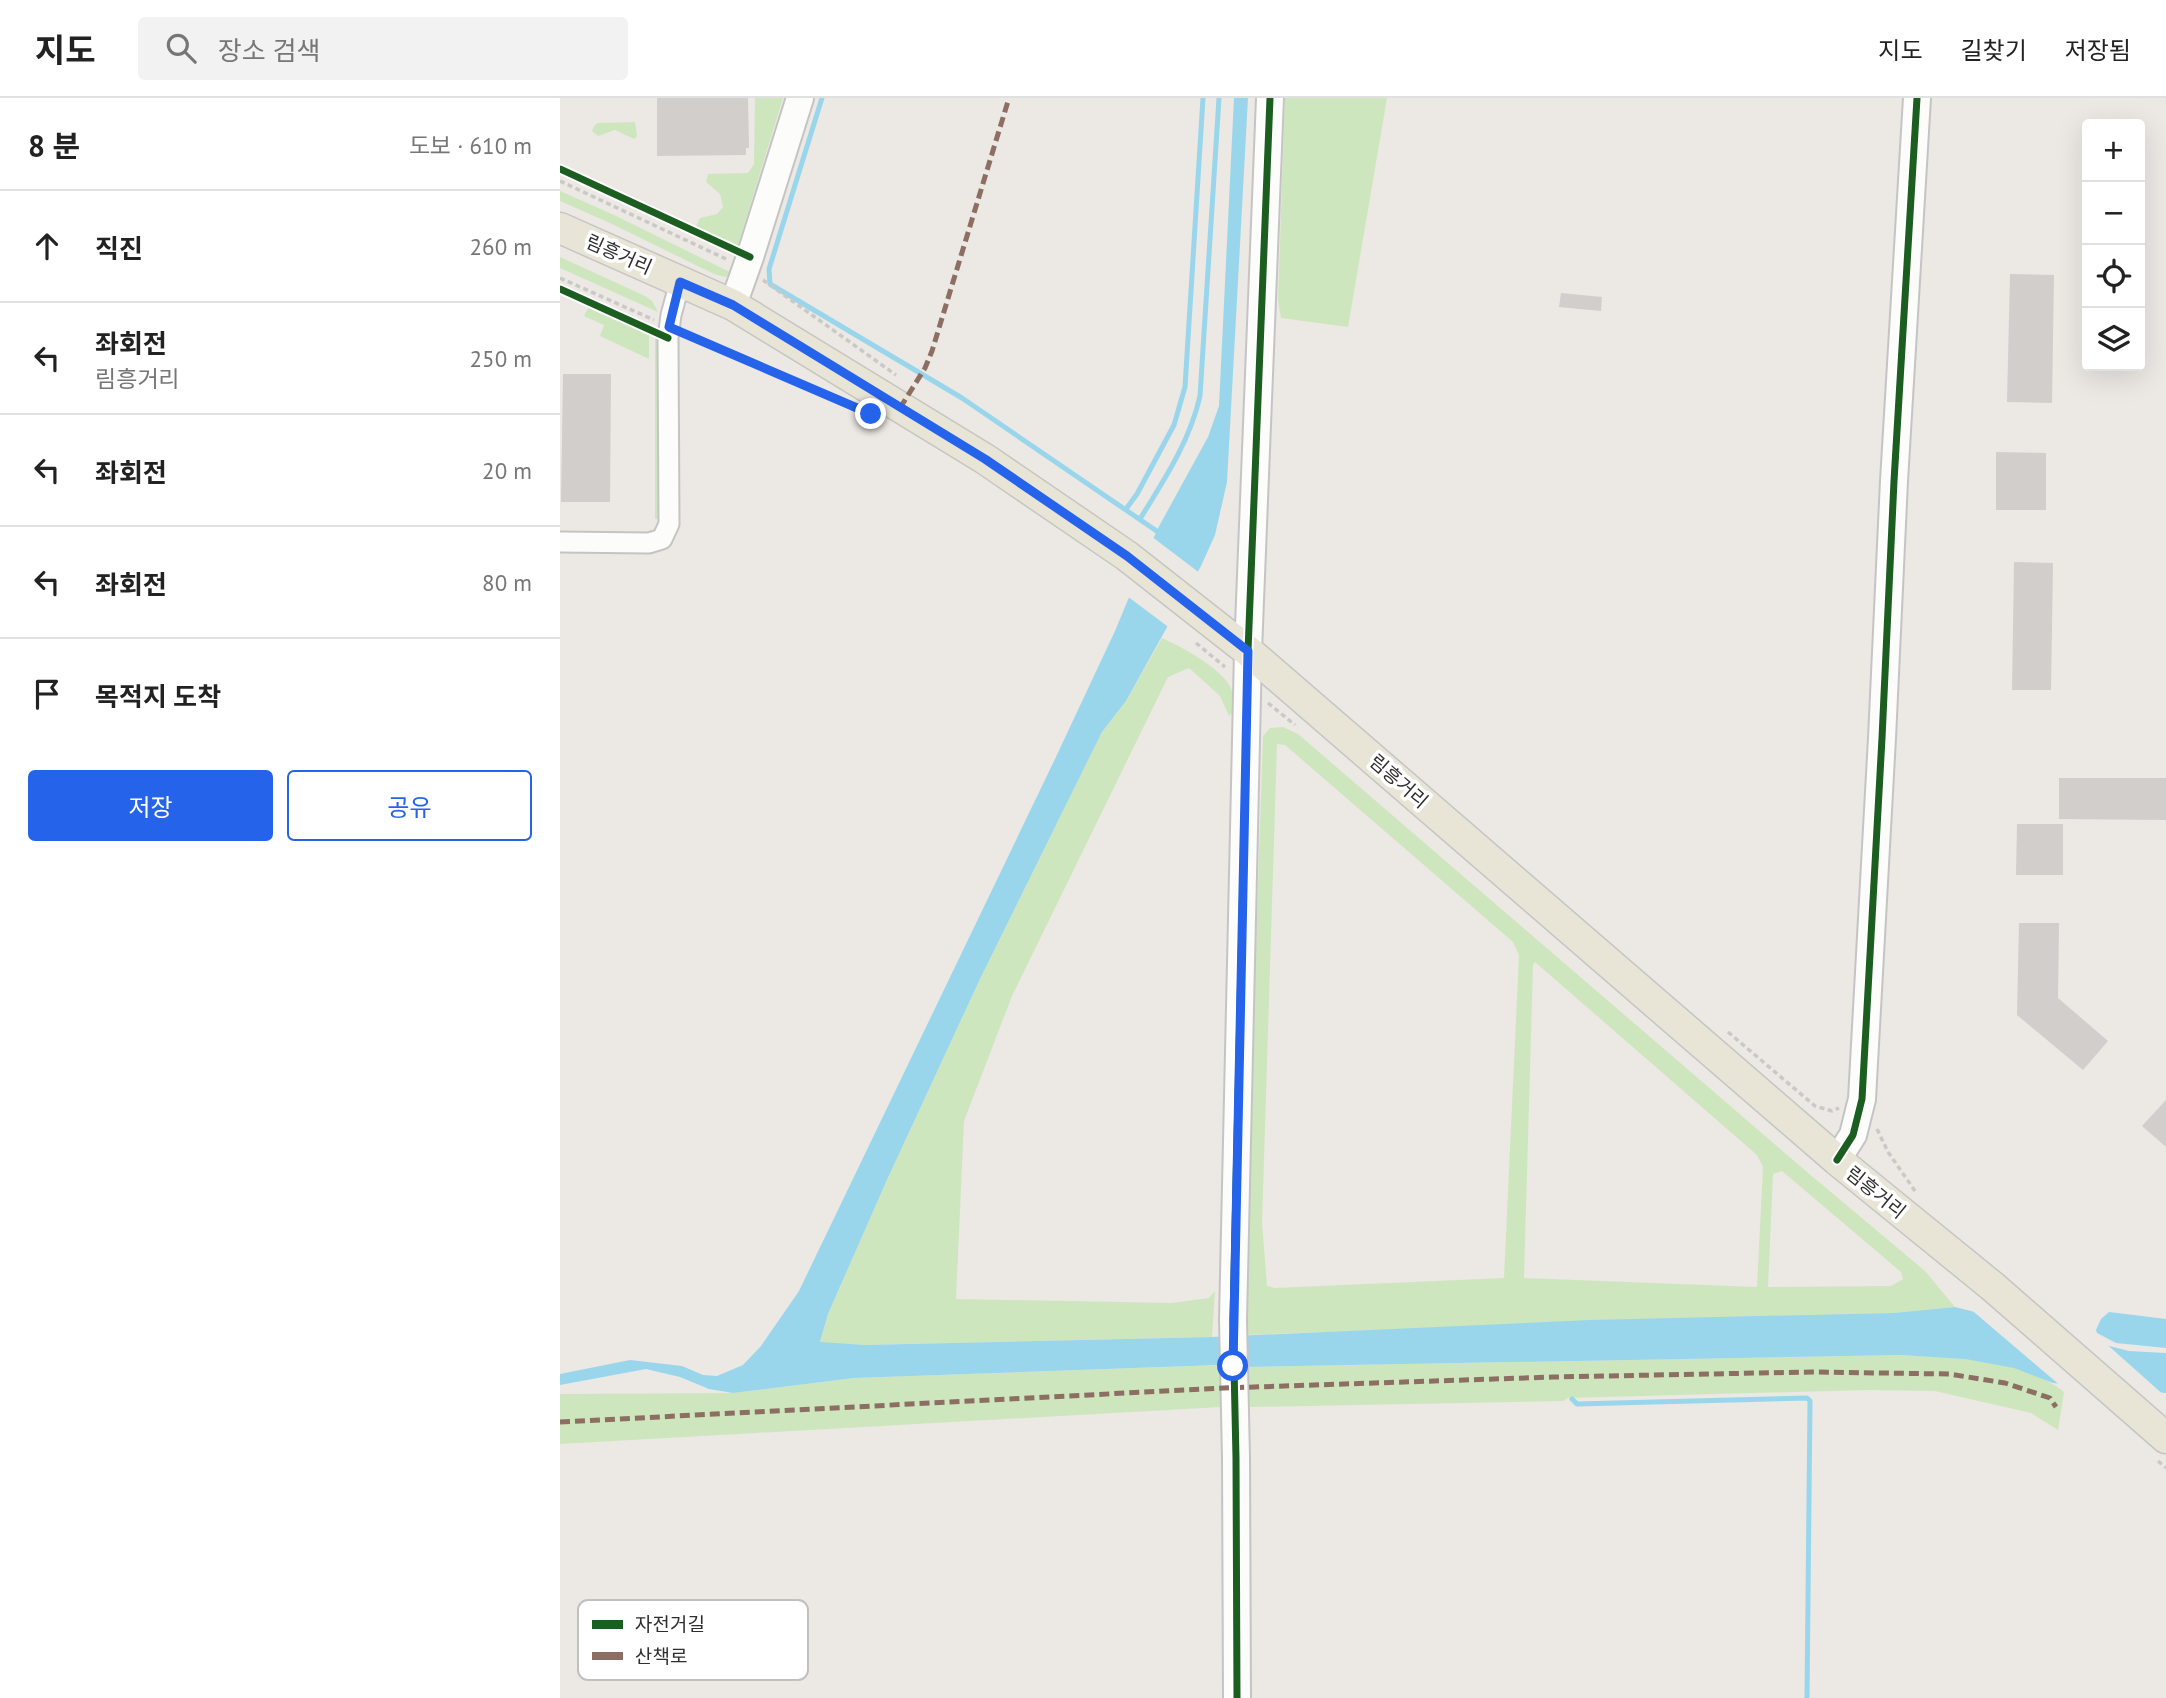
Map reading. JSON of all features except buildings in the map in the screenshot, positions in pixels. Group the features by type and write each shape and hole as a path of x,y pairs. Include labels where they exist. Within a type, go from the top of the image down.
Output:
{"main road":[{"name":"림흥거리","path":"560,228 733,305 985,459 1127,556 1248,651 1837,1160 1992,1286 2166,1437"}],"street":[{"path":"733,305 747,269 800,98"},
{"path":"1237,1698 1233,1320 1248,651 1270,98"},
{"path":"1837,1160 1853,1135 1862,1099 1917,98"},
{"path":"560,542 649,543 662,539 669,524 669,327 680,282"}],"path":[{"path":"560,181 747,269 899,377"},
{"path":"560,278 846,403"},
{"path":"1721,1026 1815,1106 1832,1111 1841,1108"},
{"path":"1877,1127 1888,1152 1916,1193"}],"green space":[{"path":"755,98 783,98 737,248 696,227 700,218 717,214 723,207 720,194 706,182 708,174 748,173 754,164"},
{"path":"1285,98 1387,98 1348,327 1281,318 1278,300"},
{"path":"635,122 637,136 634,139 615,130 598,136 592,131 598,123"},
{"path":"560,191 734,274 725,277 714,274 560,201"},
{"path":"560,257 645,296 652,301 658,312 560,268"},
{"path":"589,306 649,335 649,359 600,336 604,325 584,316"},
{"path":"655,337 659,337 659,519 655,519"},
{"path":"1162,638 1195,655 1218,672 1231,689 1236,709 1229,716 1220,696 1189,668 1168,677 1012,996 964,1121 956,1299 1172,1303 1209,1298 1215,1291 1212,1337 865,1345 820,1343 828,1314 886,1182 980,979 1102,732 1126,701"},
{"path":"1283,727 1298,734 1925,1271 1955,1307 1893,1313 1243,1335 1263,736 1270,728","holes":["1277,744 1285,745 1513,942 1519,955 1504,1278 1275,1288 1267,1286 1262,1223","1535,962 1757,1155 1763,1167 1757,1287 1524,1278","1782,1171 1901,1272 1903,1279 1891,1286 1768,1287 1773,1174"]},
{"path":"1900,1355 1985,1362 2007,1366 2046,1380 2064,1392 2058,1430 2031,1413 1935,1391 1867,1390 1568,1398 1563,1401 1252,1407 1244,1405 1245,1367"},
{"path":"1221,1365 1221,1407 560,1444 560,1394 733,1393 854,1378"}],"water":[{"path":"1234,98 1248,98 1227,482 1215,535 1201,566 1126,701 1102,732 980,979 886,1182 828,1314 820,1342 865,1345 1212,1337 1590,1320 1893,1313 1955,1307 2129,1351 2166,1353 2166,1393 2053,1383 2014,1368 1965,1359 1900,1355 1245,1367 1218,1365 854,1378 733,1393 709,1389 680,1377 646,1369 560,1385 560,1374 630,1360 682,1366 703,1375 717,1376 743,1365 761,1346 799,1291 1055,759 1115,631 1157,530 1208,437 1219,406"},
{"path":"2109,1312 2166,1319 2166,1348 2116,1343 2097,1333 2101,1319"}],"pier":[{"path":"1151,536 1201,574 1171,629 1127,596"},
{"path":"1968,1307 2102,1340 2166,1397 2062,1387"}],"waterway":[{"path":"822,98 769,269 770,284 962,398 1161,534"},
{"path":"1126,509 1137,494 1174,425 1185,387 1203,98"},
{"path":"1140,519 1183,444 1200,396 1219,98"},
{"path":"1572,1399 1577,1404 1807,1398 1810,1401 1807,1698"}],"marked path":[{"path":"900,408 925,368 932,351 1009,98"},
{"path":"560,1422 1224,1388 1812,1372 1949,1374 2005,1383 2050,1398 2056,1407"}],"cycle path":[{"path":"1237,1698 1233,1320 1248,651 1270,98"},
{"path":"1837,1160 1853,1135 1862,1099 1917,98"},
{"path":"560,169 750,257"},
{"path":"560,289 668,338"}],"route":[{"path":"871,414 669,327 680,282 733,305 985,459 1127,556 1248,651 1233,1366"}]}
